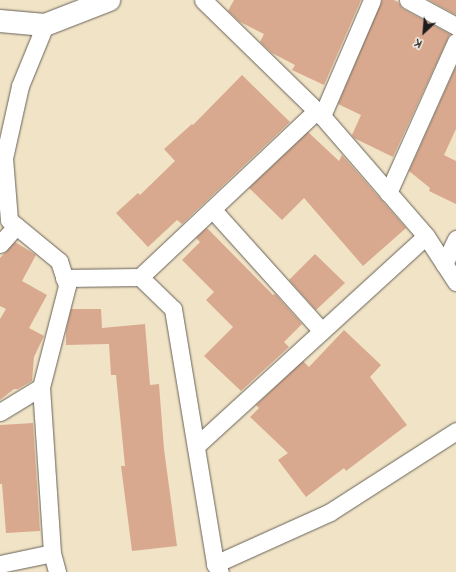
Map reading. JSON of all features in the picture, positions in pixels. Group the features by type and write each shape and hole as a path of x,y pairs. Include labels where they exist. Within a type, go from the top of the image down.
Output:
{"street":[{"path":"0,21 45,25 109,0"},
{"path":"203,0 319,114 426,236 456,282"},
{"path":"64,278 140,277 212,209 319,114 372,0"},
{"path":"408,0 456,26"},
{"path":"45,25 20,86 4,158 8,220 59,260 67,286 41,386 52,554 57,572"},
{"path":"388,193 456,42"},
{"path":"212,209 322,331"},
{"path":"0,244 16,226"},
{"path":"196,446 426,236"},
{"path":"444,264 456,239"},
{"path":"140,277 173,309 217,568 330,512 456,431"},
{"path":"0,412 41,386"},
{"path":"0,564 52,554"}],"building":[{"path":"234,0 361,0 324,85 292,70 295,65 272,53 260,42 264,34 240,22 228,11"},
{"path":"382,0 394,0 398,2 403,9 450,34 393,157 354,138 352,135 361,115 338,104"},
{"path":"429,0 456,0 456,15"},
{"path":"456,66 456,129 444,155 456,161 456,204 429,191 430,188 409,171"},
{"path":"242,75 290,122 182,224 177,220 148,247 116,213 138,193 140,195 175,161 164,149 192,124 193,125"},
{"path":"308,132 339,161 342,155 406,228 363,266 304,198 282,220 249,188"},
{"path":"207,228 273,295 275,294 302,324 284,342 289,347 241,391 204,356 233,327 206,300 214,292 182,260 200,242 196,238"},
{"path":"15,242 36,255 22,281 47,295 29,328 44,336 34,357 32,381 18,389 14,389 0,400 0,319 6,309 0,306 0,258"},
{"path":"315,254 345,283 316,310 289,280"},
{"path":"71,309 101,309 102,328 145,324 150,385 159,384 164,449 177,546 132,551 121,466 125,466 116,375 111,375 109,344 66,345 66,331"},
{"path":"344,330 381,365 370,377 407,425 346,471 344,468 306,497 278,460 288,453 250,417 259,408 256,405 303,361 309,367"},
{"path":"33,423 40,531 6,533 2,484 0,484 0,425"}]}
